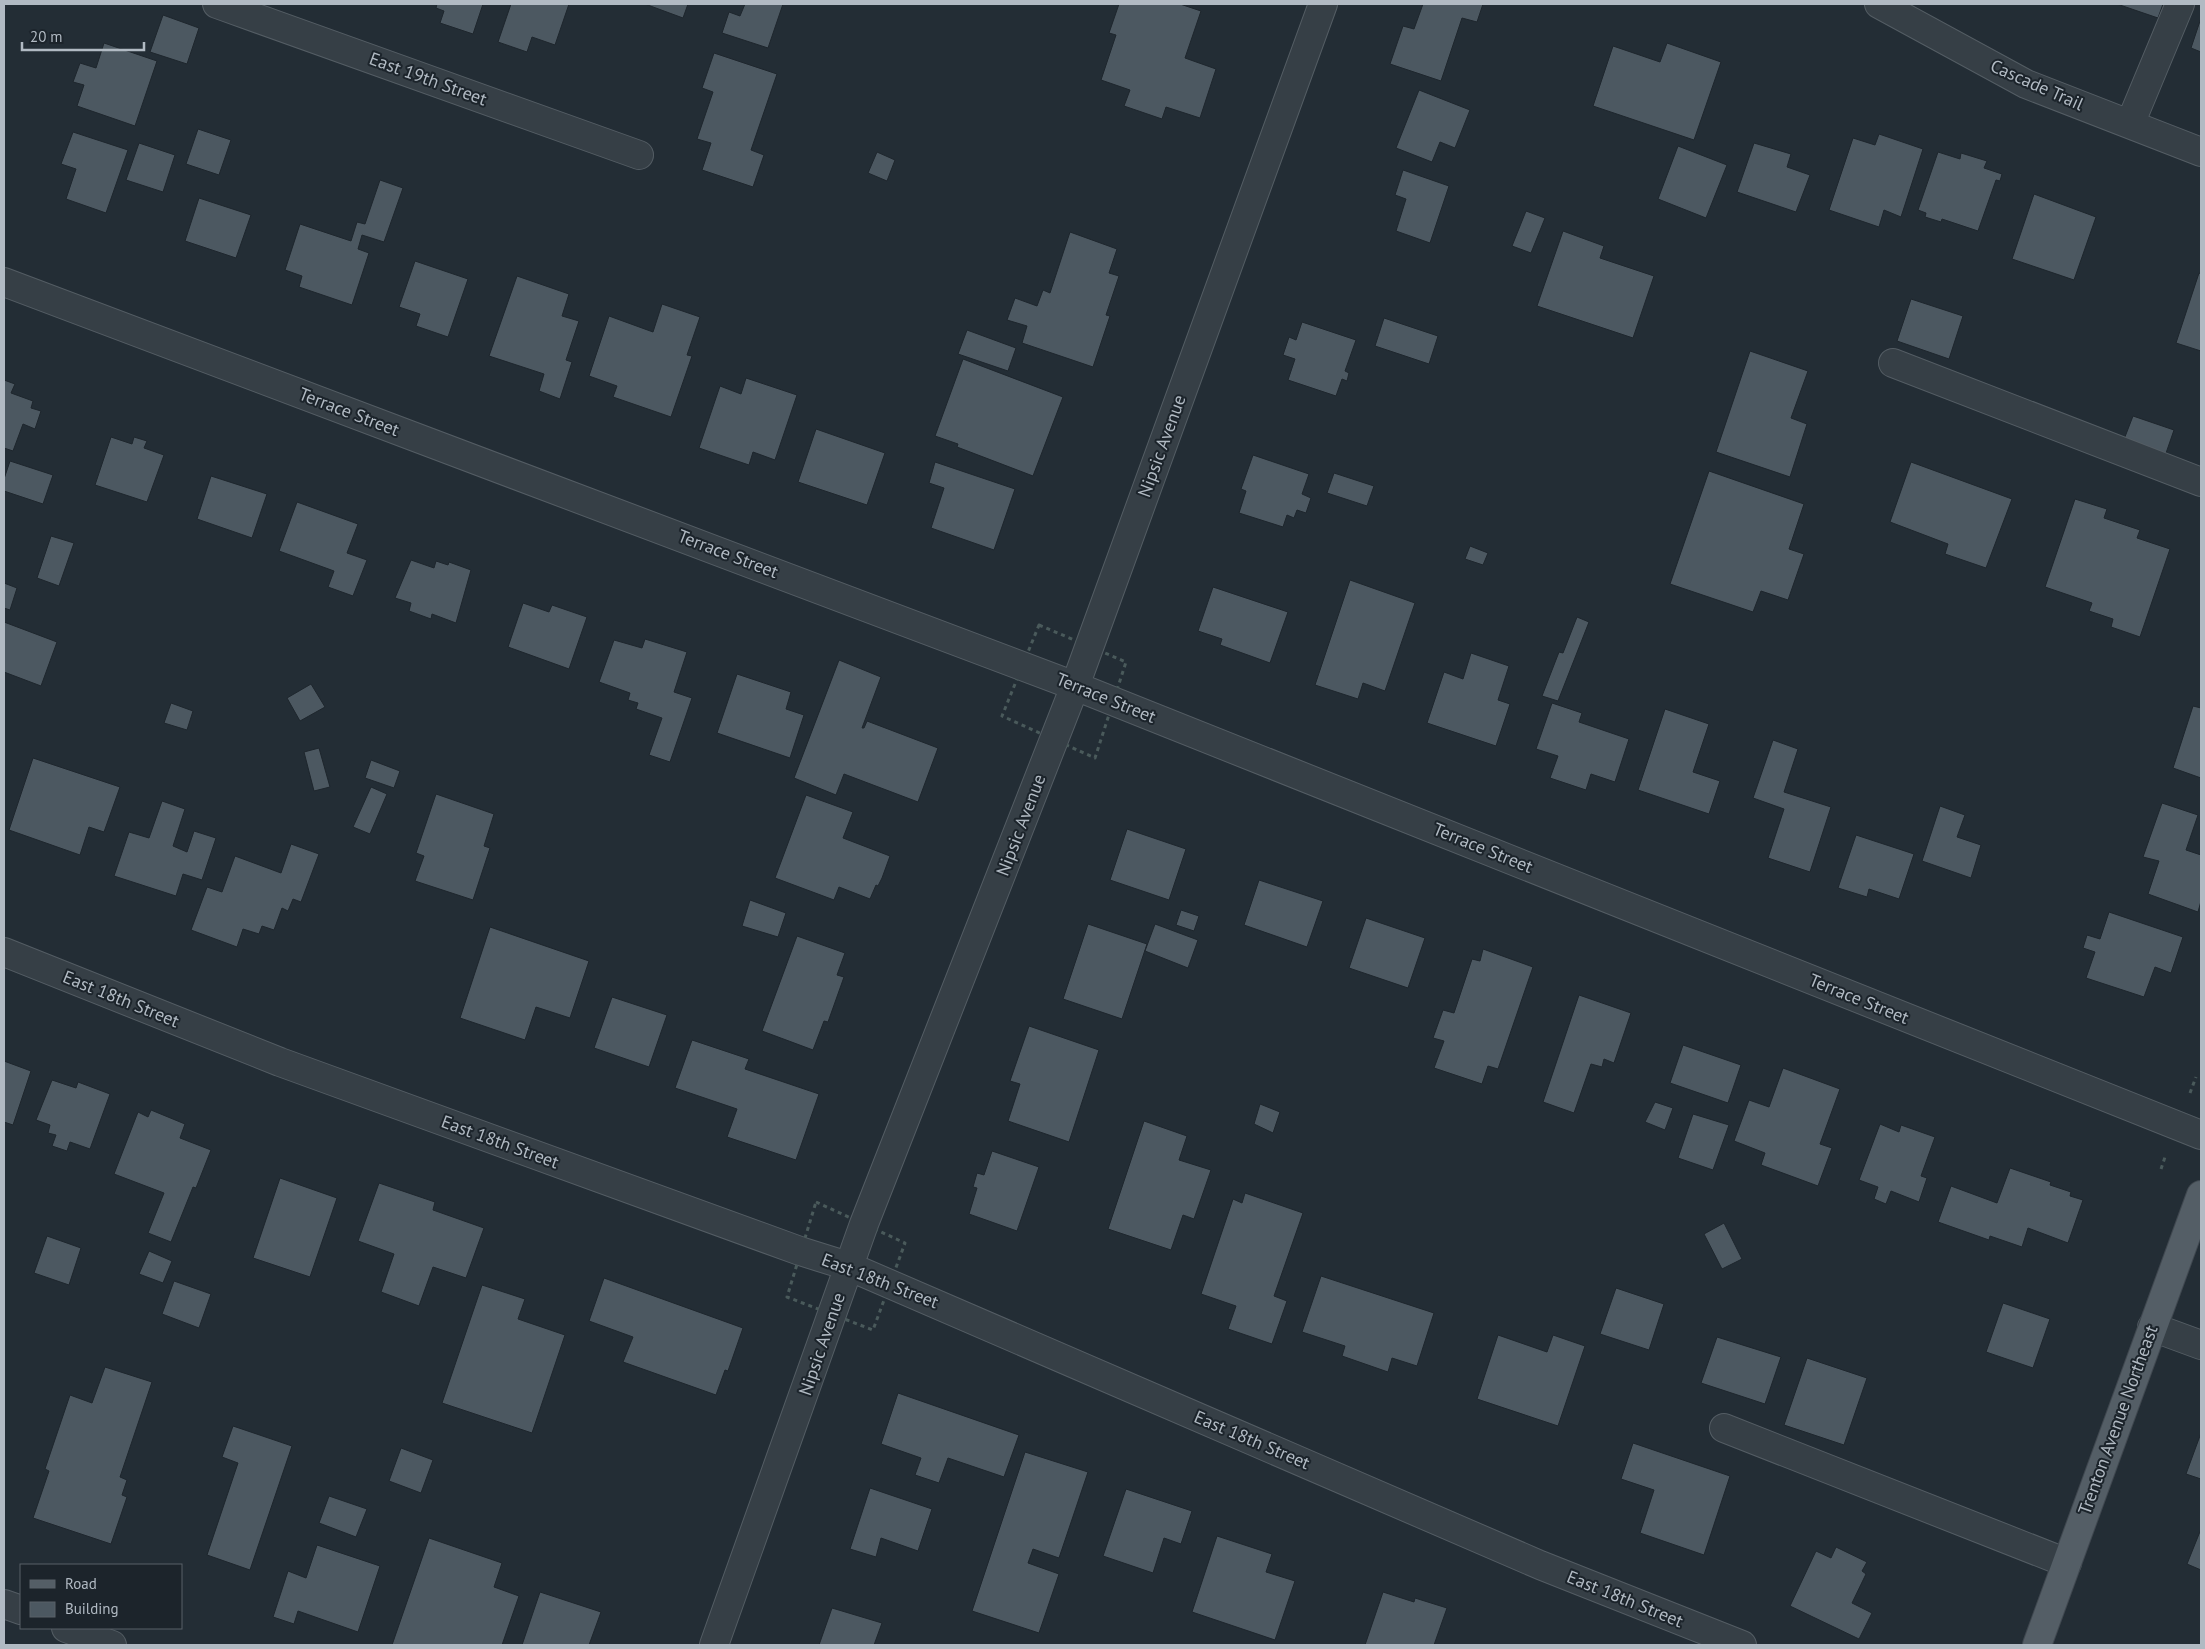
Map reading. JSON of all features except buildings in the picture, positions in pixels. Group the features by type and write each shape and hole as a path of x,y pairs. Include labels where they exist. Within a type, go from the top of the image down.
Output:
{"main road":[{"name":"Trenton Avenue Northeast","path":"2037,1645 2201,1195"}],"street":[{"name":"East 19th Street","path":"218,4 639,155"},
{"name":"Nipsic Avenue","path":"714,1645 848,1266 1076,686 1322,4"},
{"name":"Cascade Trail","path":"1879,4 2026,84 2201,152"},
{"path":"2130,124 2180,4"},
{"name":"Terrace Street","path":"4,282 1076,686 2201,1135"},
{"path":"1893,363 2201,482"},
{"name":"East 18th Street","path":"4,952 280,1062 800,1251 848,1266 1540,1565 1742,1645"},
{"path":"2152,1327 2201,1345"},
{"path":"1724,1428 2067,1562"},
{"path":"4,1604 20,1610"},
{"path":"69,1629 112,1645"}]}
